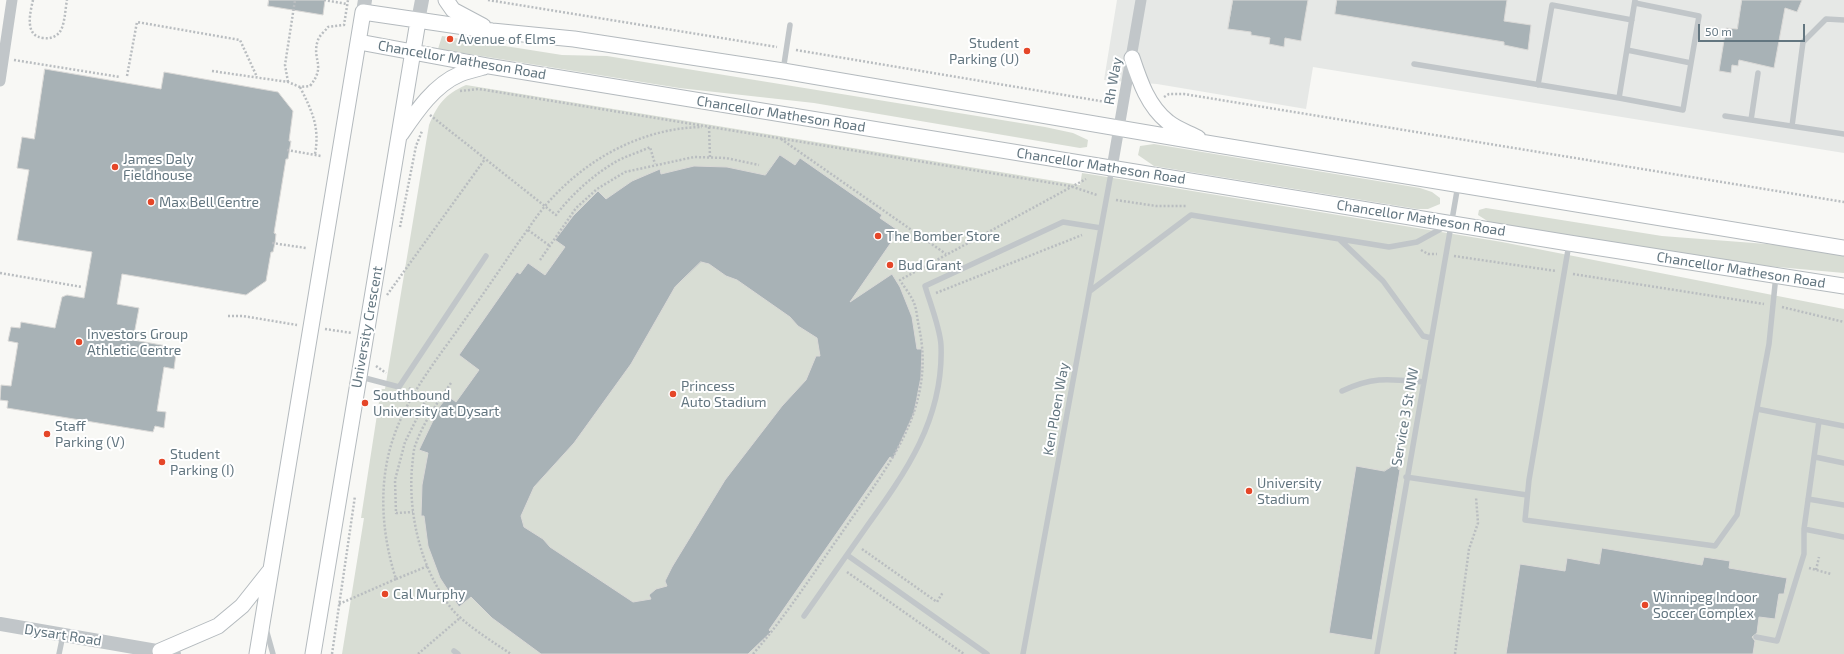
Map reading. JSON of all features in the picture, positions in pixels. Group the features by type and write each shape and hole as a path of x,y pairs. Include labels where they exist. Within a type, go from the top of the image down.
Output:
{"main road":[{"path":"446,0 453,10 492,31"},
{"path":"257,654 364,6 418,21 492,31 574,39 783,71 1212,144 1844,248"},
{"name":"University Crescent","path":"313,654 418,21"},
{"name":"Chancellor Matheson Road","path":"359,42 488,66 1451,222 1569,243 1844,286"},
{"path":"1132,58 1141,87 1151,104 1168,122 1212,144"},
{"path":"399,138 419,108 436,90 459,74 488,66"},
{"path":"167,652 218,626 242,606 270,570"}],"street":[{"path":"0,80 12,0"},
{"name":"University Crescent","path":"418,21 422,0"},
{"name":"Rh Way","path":"1112,168 1141,0"},
{"name":"Dysart Road","path":"0,624 167,652"}],"lane":[{"path":"1414,64 1683,110 1699,16 1635,2 1619,98"},
{"path":"1538,85 1552,5 1632,20"},
{"path":"1792,126 1804,42 1826,19 1844,20"},
{"path":"783,71 790,25"},
{"path":"1627,50 1691,62"},
{"path":"1751,120 1758,73"},
{"path":"1725,116 1844,134"},
{"name":"Ken Ploen Way","path":"1023,654 1112,168"},
{"name":"Service 3 St NW","path":"1377,654 1406,477 1458,185"},
{"path":"1090,291 1191,215 1389,246 1417,242 1451,222"},
{"path":"804,616 900,480 920,446 933,413 940,378 941,344 925,286 1063,222 1101,228"},
{"path":"1339,239 1383,281 1423,336 1431,338"},
{"path":"1569,243 1527,495 1525,520 1715,546 1737,515 1769,344 1776,275"},
{"path":"358,377 399,387 486,256"},
{"path":"1342,391 1359,383 1384,378 1423,382"},
{"path":"1757,409 1844,426"},
{"path":"1756,637 1778,641 1804,554 1804,529 1819,421"},
{"path":"1815,457 1844,463"},
{"path":"1406,477 1527,495"},
{"path":"1808,499 1844,505"},
{"path":"1804,529 1844,537"},
{"path":"847,554 987,654"},
{"path":"263,619 273,654"},
{"path":"60,654 63,634"}],"path":[{"path":"33,0 29,21 30,28 35,35 43,38 51,38 58,34 62,27 67,0"},
{"path":"288,82 285,64 295,0"},
{"path":"212,71 288,82 300,87 310,86 317,78 319,68 317,52 318,40 328,27 344,25 347,2 324,0"},
{"path":"127,76 137,22 240,40 258,77"},
{"path":"3,58 120,77"},
{"path":"300,87 314,115 317,144 315,154"},
{"path":"455,94 460,91 479,89 1070,186"},
{"path":"429,115 556,215 566,202 591,179 618,161 650,147 655,164"},
{"path":"396,579 388,556 383,514 385,474 392,442 414,392 545,206 581,171 612,150 639,138 679,127 710,127"},
{"path":"710,127 710,157"},
{"path":"780,139 946,254"},
{"path":"287,150 321,156"},
{"path":"540,260 576,208 597,188 625,172 655,164 694,157 726,158 759,165"},
{"path":"386,297 485,159"},
{"path":"753,654 774,630 825,557 885,470 905,436 916,408 923,376 923,346 914,303 900,280 1070,186 1089,178"},
{"path":"914,303 1101,228"},
{"path":"528,230 550,246"},
{"path":"272,243 306,248"},
{"path":"1446,254 1772,305 1844,322"},
{"path":"0,273 82,287"},
{"path":"228,316 243,316 294,325"},
{"path":"324,329 357,334"},
{"path":"451,383 431,412 414,447 411,482 413,512 421,550 433,580 452,609 511,654"},
{"path":"413,512 396,513 395,480 405,442 426,400"},
{"path":"1455,654 1469,550 1478,523 1473,487"},
{"path":"841,534 936,602 943,592"},
{"path":"825,557 964,654"},
{"path":"1816,570 1818,557"},
{"path":"339,605 428,566"},
{"path":"1800,566 1831,574"},
{"path":"418,654 461,617"}],"shaded area":[{"path":"1117,0 1844,0 1844,153 1313,67 1306,109 1157,84 1104,80"},
{"path":"442,36 562,55 607,56 1045,127 1073,133 1088,140 1087,147 1080,148 814,103 679,88 438,49"},
{"path":"466,85 1080,185 1082,173 1095,175 1502,242 1844,309 1844,654 342,654 364,518 361,518 381,389 385,389 429,125 435,111 443,101 452,93"},
{"path":"1154,144 1420,188 1432,192 1440,198 1440,204 1428,209 1417,209 1154,166 1138,155 1140,146"},
{"path":"1486,208 1662,236 1780,245 1844,256 1844,273 1755,265 1489,222 1478,215 1479,210"}],"building":[{"path":"269,0 325,0 323,15 268,6"},
{"path":"1233,0 1308,0 1301,41 1285,38 1284,47 1269,44 1270,38 1251,35 1251,32 1228,29"},
{"path":"1337,0 1507,0 1504,21 1531,25 1528,50 1504,45 1504,42 1335,14"},
{"path":"1742,0 1802,0 1797,12 1785,8 1774,68 1739,60 1738,66 1732,65 1731,73 1719,71 1726,28 1737,29"},
{"name":"Max Bell Centre","path":"45,69 161,89 164,72 278,92 293,111 289,141 291,141 288,159 286,159 274,233 276,234 275,243 273,252 271,252 266,281 246,295 122,274 117,304 139,308 133,340 167,346 166,352 176,354 174,369 164,367 157,411 166,412 164,428 155,426 153,432 7,408 8,401 0,400 1,385 11,386 18,343 8,341 11,327 20,328 21,322 55,328 62,297 67,295 84,298 92,252 17,240 29,170 17,168 22,137 34,139"},
{"name":"Princess Auto Stadium","path":"780,155 795,165 800,158 882,215 880,218 899,231 850,302 892,274 900,287 912,317 917,349 922,349 921,377 914,413 893,459 890,457 769,630 771,632 748,654 541,654 492,618 471,597 459,607 440,578 428,546 424,516 421,516 422,485 428,453 419,450 440,406 448,396 456,402 479,370 459,355 517,272 520,274 528,263 545,275 565,247 555,240 573,216 598,191 606,199 632,181 660,169 661,174 694,166 727,167 765,175","holes":["701,262 709,264 726,276 737,280 790,317 798,326 817,338 820,356 816,356 806,380 782,406 725,480 672,567 665,581 667,586 656,589 649,595 651,599 633,602 550,547 543,539 524,527 521,516 534,487 574,443 631,364 675,287"]},
{"path":"1399,462 1398,469 1400,470 1372,640 1329,633 1356,466 1384,471"},
{"name":"Winnipeg Indoor Soccer Complex","path":"1602,548 1702,565 1704,557 1730,561 1729,568 1787,578 1784,594 1779,594 1775,619 1759,617 1757,633 1752,637 1755,641 1753,654 1506,654 1520,564 1565,571 1567,558 1599,564"}],"place":[{"name":"Avenue of Elms","path":"450,39"},
{"name":"Student Parking (U)","path":"1027,51"},
{"name":"James Daly Fieldhouse","path":"115,167"},
{"name":"Max Bell Centre","path":"151,202"},
{"name":"The Bomber Store","path":"878,236"},
{"name":"Bud Grant","path":"890,265"},
{"name":"Investors Group Athletic Centre","path":"79,342"},
{"name":"Princess Auto Stadium","path":"673,394"},
{"name":"Southbound University at Dysart","path":"365,403"},
{"name":"Staff Parking (V)","path":"47,434"},
{"name":"Student Parking (I)","path":"162,462"},
{"name":"University Stadium","path":"1249,491"},
{"name":"Cal Murphy","path":"385,594"},
{"name":"Winnipeg Indoor Soccer Complex","path":"1645,605"}]}
